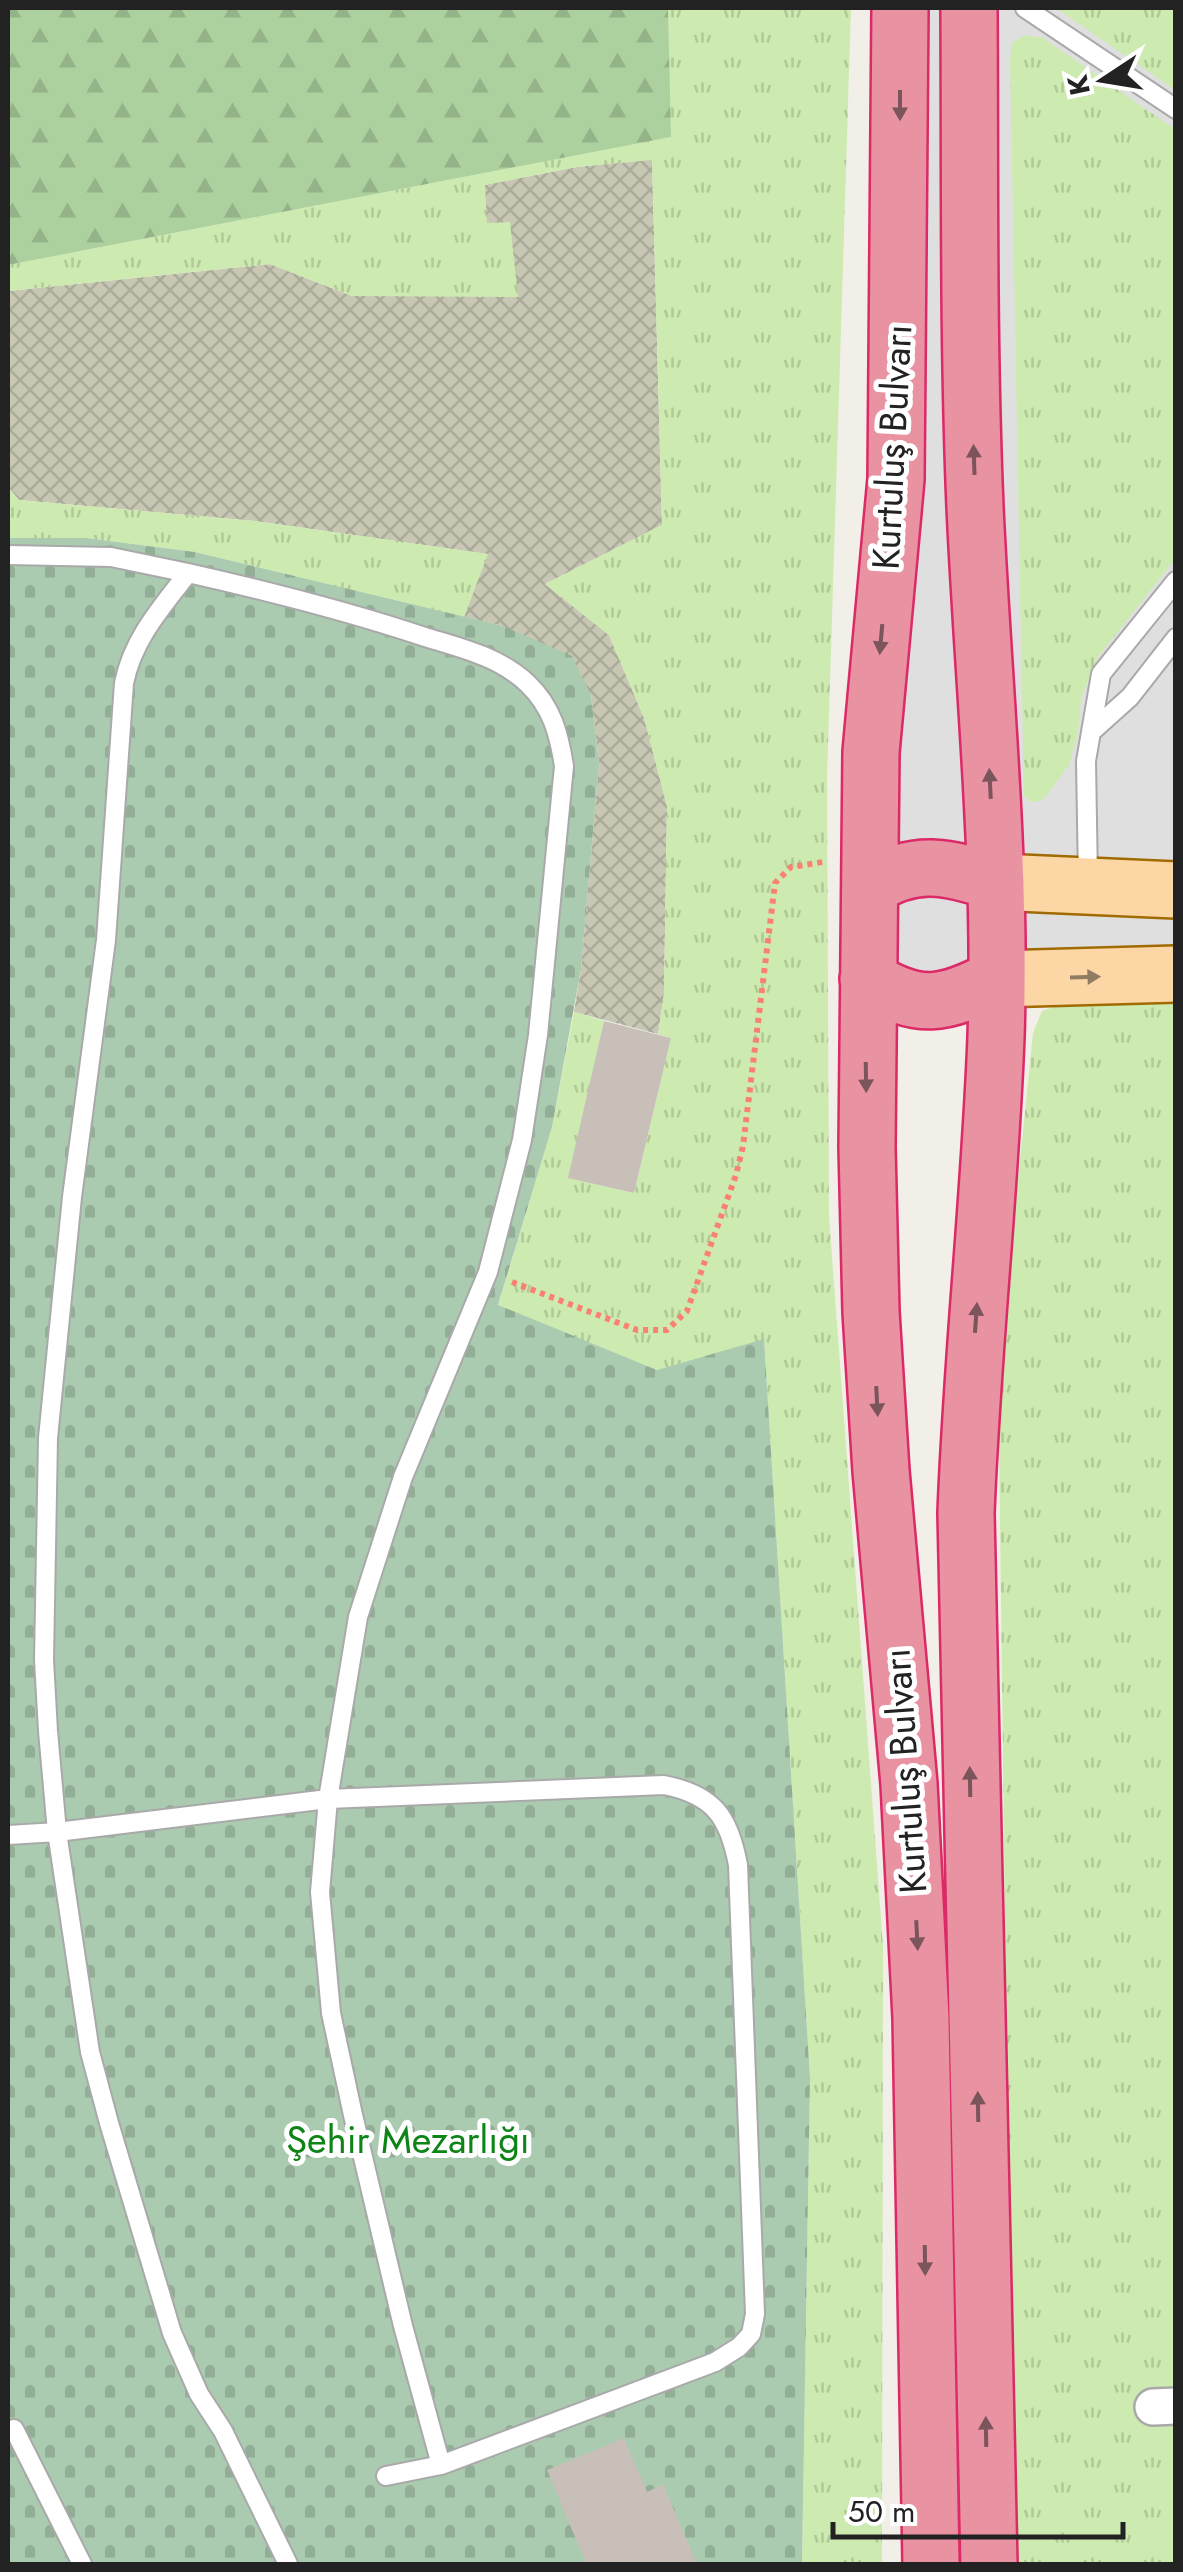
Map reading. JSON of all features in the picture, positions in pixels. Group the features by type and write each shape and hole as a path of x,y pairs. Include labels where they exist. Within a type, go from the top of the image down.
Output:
{"highway":[{"name":"Kurtuluş Bulvarı","path":"870,872 870,752 896,479 900,8"},
{"name":"Kurtuluş Bulvarı","path":"970,8 974,487 996,882"},
{"path":"946,868 996,882 995,979 959,997 936,1002 892,994 868,979 870,872 946,868"},
{"name":"Kurtuluş Bulvarı","path":"868,979 872,1332 909,1784 921,2018 931,2564"},
{"name":"Kurtuluş Bulvarı","path":"989,2564 966,1513 971,1374 996,1035 995,979"}],"main road":[{"path":"996,882 1176,890"},
{"path":"995,979 1176,974"}],"lane":[{"path":"1024,8 1176,109"},
{"path":"8,556 111,556 366,617 512,670 547,704 559,732 564,766 559,841 522,1140 488,1272 375,1558 348,1668 328,1799 320,1892 331,2014 404,2326 442,2464"},
{"path":"188,573 141,636 129,660 124,683 106,940 72,1197 48,1438 44,1660 57,1832 90,2052 109,2123 172,2333 288,2564"},
{"path":"1088,886 1084,796 1101,674 1176,581"},
{"path":"1091,732 1130,697 1176,638"},
{"path":"8,1835 328,1799 664,1785 687,1789 707,1800 722,1815 738,1865 754,2230 752,2334 716,2362 442,2464 386,2476"},
{"path":"14,2429 82,2564"}],"path":[{"path":"488,1272 637,1330 668,1330 679,1322 687,1311 743,1146 775,883 791,867 870,872"}],"shaded area":[{"path":"900,8 1175,8 1175,974 892,994"},
{"path":"652,159 662,525 545,584 609,635 644,718 667,806 664,994 658,1034 574,1012 599,764 591,695 503,626 464,617 487,554 255,521 19,500 8,487 8,291 270,264 352,296 509,223 487,224 484,185 577,167"}],"green space":[{"path":"8,8 668,8 671,137 8,265"},
{"path":"668,8 851,8 827,778 829,1216 883,1946 882,2564 802,2564 810,2078 764,1340 657,1370 498,1306 552,1127 574,1012 604,1021 569,1178 634,1193 671,1038 658,1034 664,994 667,806 644,718 609,635 545,584 662,525 652,160 577,167 485,185 487,223 510,222 518,297 352,296 270,264 8,291 8,265 670,137"},
{"path":"1056,8 1175,8 1175,90"},
{"path":"1024,35 1043,38 1176,130 1175,559 1098,657 1081,698 1078,734 1069,765 1047,795 1031,802 1024,796 1010,58 1012,43"},
{"path":"8,487 19,500 255,521 488,554 464,617 195,552 86,538 8,538"},
{"name":"Şehir Mezarlığı","path":"8,538 86,538 195,552 503,626 572,656 591,695 599,764 581,969 552,1127 498,1305 657,1370 764,1339 810,2078 802,2564 8,2564"},
{"path":"1175,999 1175,2564 1016,2564 999,1437 1009,1267 1033,1033 1042,1011 1071,1001"}],"building":[{"path":"604,1021 671,1038 634,1193 568,1178"},
{"path":"624,2438 647,2492 663,2484 697,2564 576,2564 585,2561 547,2470"}]}
